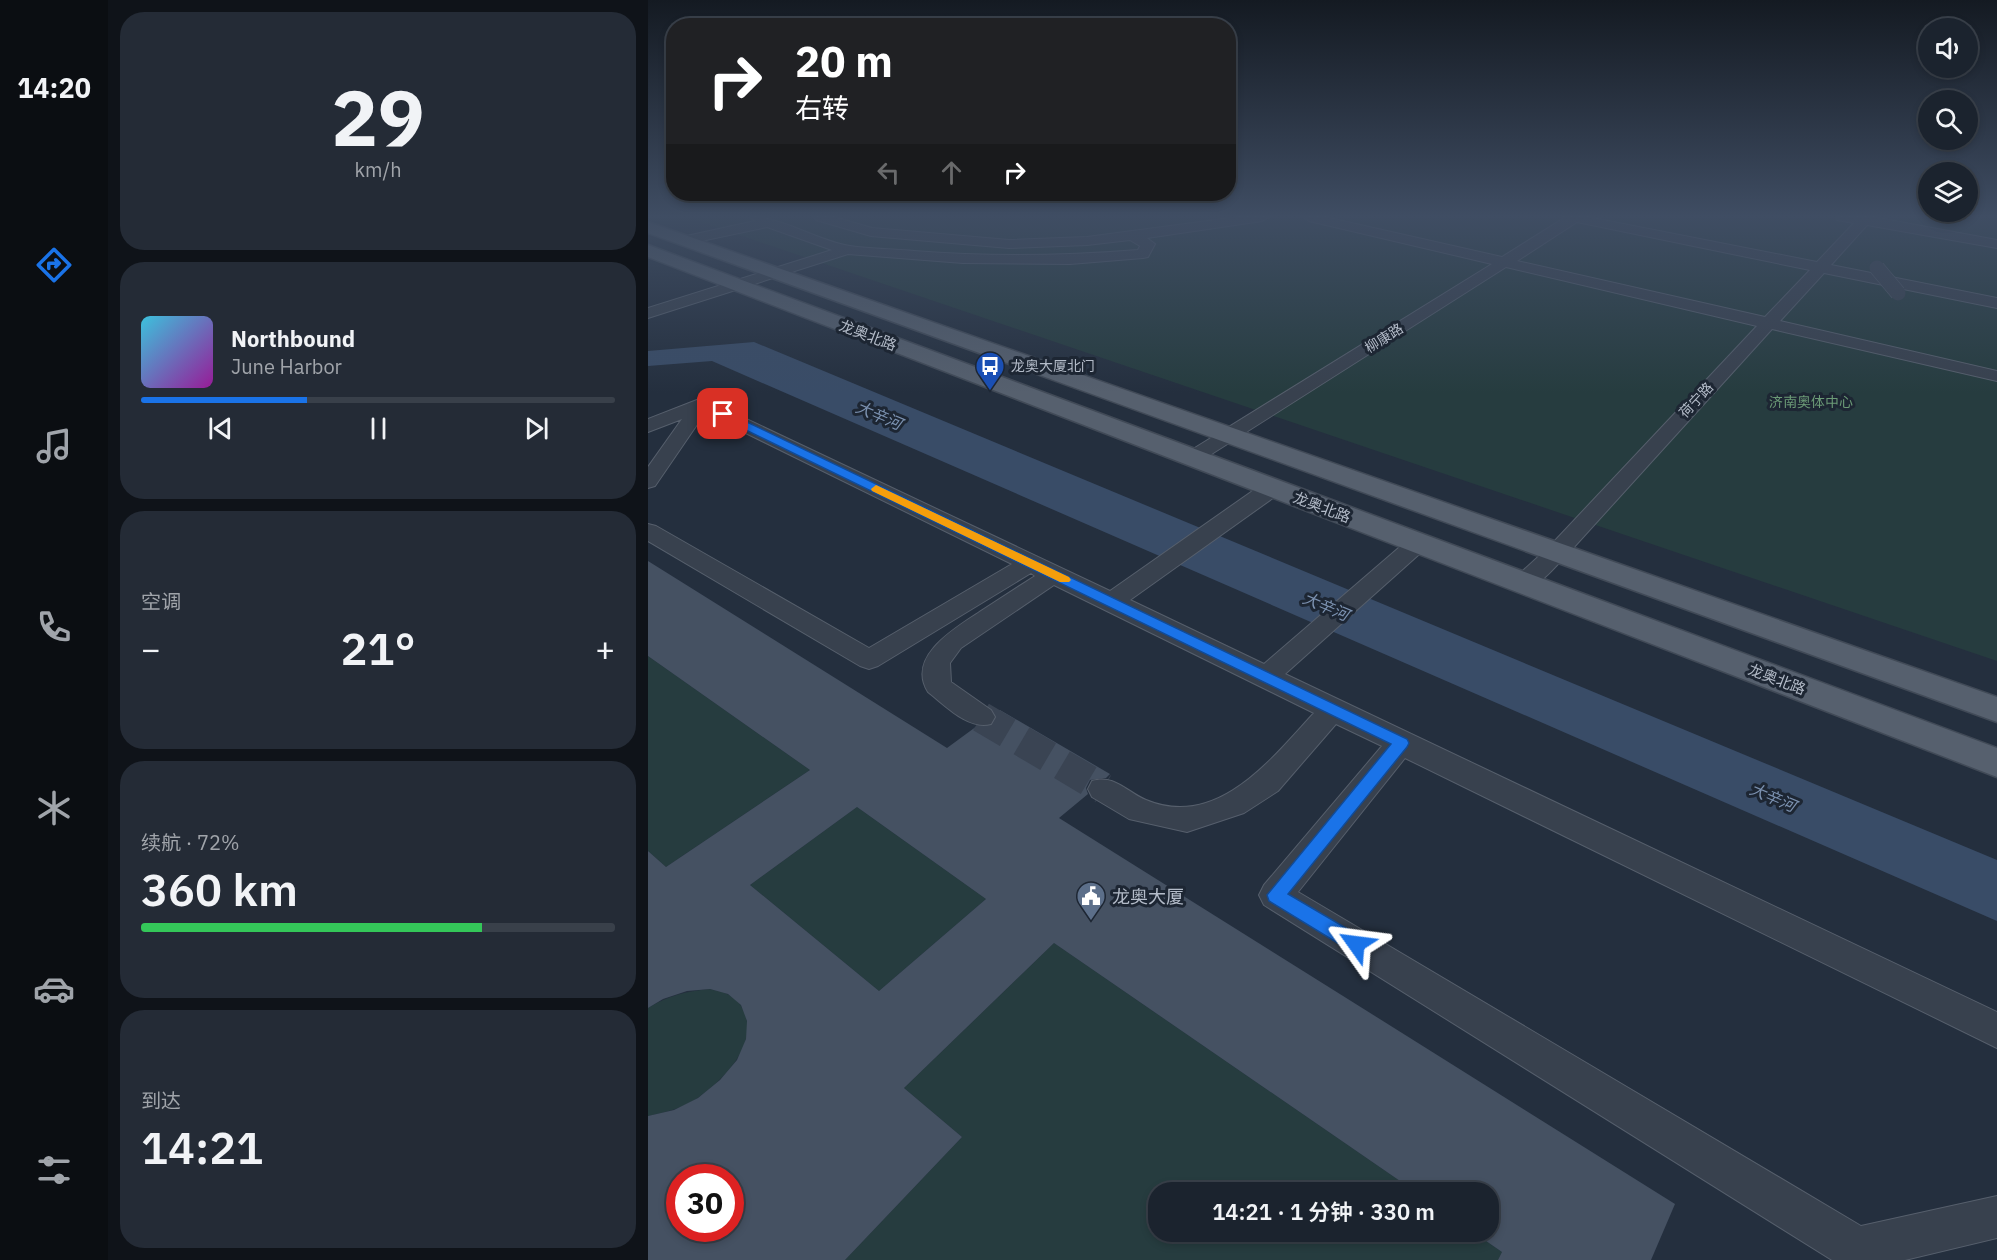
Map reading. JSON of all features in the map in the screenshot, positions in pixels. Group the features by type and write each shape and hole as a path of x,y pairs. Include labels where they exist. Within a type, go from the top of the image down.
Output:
{"main road":[{"name":"龙奥北路","path":"715,276 1997,763"},
{"name":"龙奥北路","path":"790,276 1997,710"}],"street":[{"path":"648,313 762,276"},
{"name":"柳康路","path":"1192,458 1482,276"},
{"path":"1569,276 1997,376"},
{"name":"荷宁路","path":"1524,584 1557,552 1810,276"},
{"path":"1861,276 1997,304"},
{"path":"1883,276 1899,295"},
{"path":"1963,307 1997,304"},
{"path":"648,482 702,404"},
{"path":"648,426 702,404 1997,1031"},
{"path":"1111,602 1272,488"},
{"path":"648,531 869,660 1042,569"},
{"path":"1265,677 1417,544"},
{"path":"981,717 938,686 937,663 952,642 1042,569"},
{"path":"1103,789 1140,812 1187,820 1233,805 1267,783 1333,710"},
{"path":"1401,743 1276,895 1856,1255 1997,1217"}],"green space":[{"name":"济南奥体中心","path":"860,276 1997,276 1997,661"},
{"path":"648,656 810,770 666,867 648,851"},
{"path":"857,807 986,899 879,991 750,885"},
{"path":"1054,943 1401,1182 1148,1182 1148,1242 1488,1242 1502,1252 1498,1260 845,1260 962,1137 904,1088"},
{"path":"710,989 730,996 742,1008 747,1026 742,1050 727,1072 699,1097 681,1107 648,1116 648,1008 678,995"}],"water":[{"name":"大辛河","path":"754,342 1997,860 1997,921 712,361 648,366 648,351"}],"building":[{"name":"龙奥大厦","path":"648,561 947,748 977,726 993,725 997,718 995,713 1000,710 1110,774 1106,778 1090,780 1086,788 1088,794 1059,818 1675,1204 1651,1260 1498,1260 1502,1252 1488,1242 1499,1242 1499,1182 1401,1182 1054,943 904,1088 962,1137 845,1260 648,1260 648,1116 674,1110 698,1098 720,1080 737,1060 746,1039 747,1021 741,1005 728,994 710,989 687,991 663,999 648,1008 648,851 666,867 810,770 648,656","holes":["857,807 986,899 879,991 750,885"]}],"tunnel":[{"path":"981,717 1103,789"}],"slow traffic":[{"path":"876,489 1064,580"}],"place":[{"name":"龙奥大厦北门","path":"990,392"},
{"name":"龙奥大厦","path":"1091,922"}],"route":[{"path":"723,414 1401,743 1276,895 1356,944"}]}
